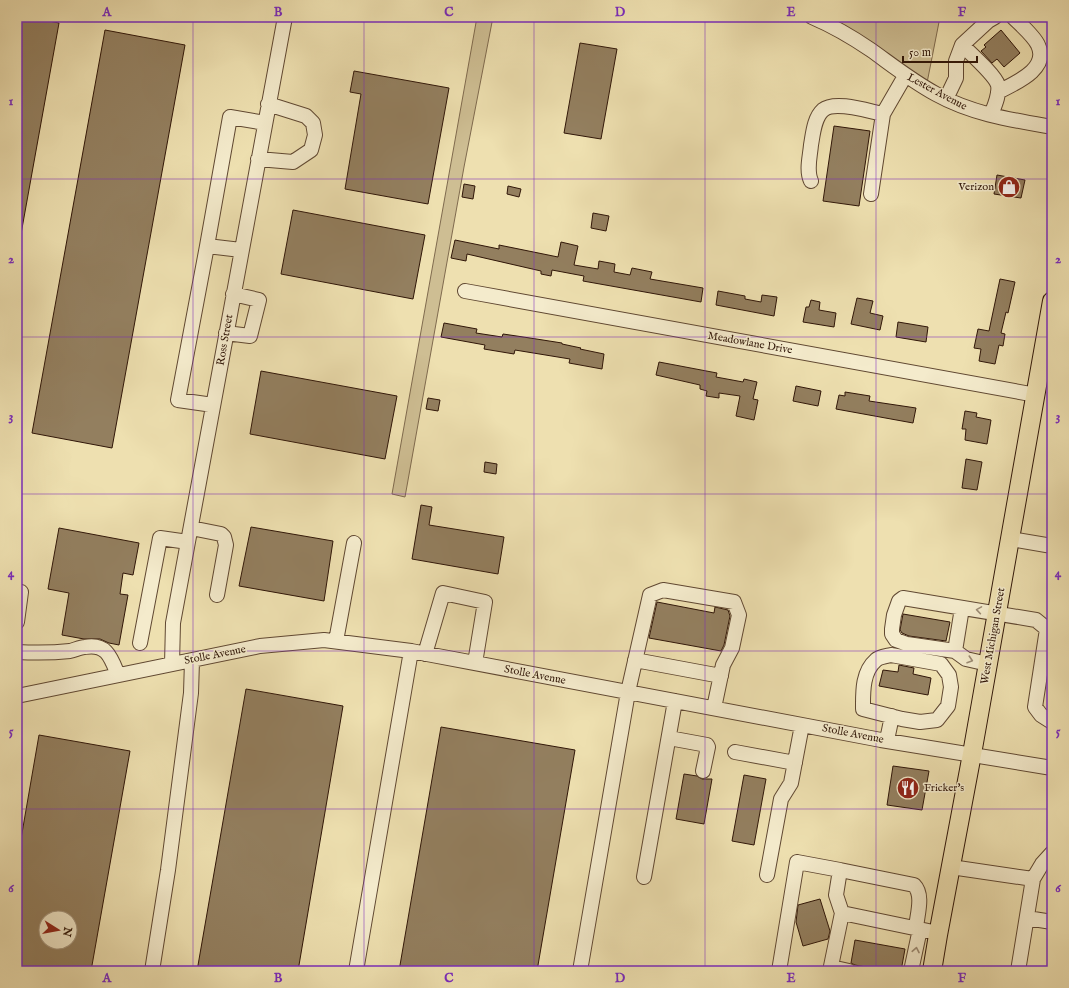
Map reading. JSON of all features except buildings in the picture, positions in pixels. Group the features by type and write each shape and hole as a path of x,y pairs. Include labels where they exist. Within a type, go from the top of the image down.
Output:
{"main road":[{"name":"West Michigan Street","path":"932,971 1011,539 1052,301"}],"street":[{"name":"Ross Street","path":"172,664 173,624 285,17"},
{"name":"Lester Avenue","path":"812,17 851,37 870,49 906,76 946,99 969,109 991,115 1052,127"},
{"path":"946,99 956,78 956,61 962,46 988,21 995,17"},
{"path":"998,92 1022,79 1038,66 1041,54 1038,44 1013,17"},
{"path":"962,46 982,64 998,84 998,92 991,115"},
{"path":"870,194 883,114 906,76"},
{"path":"258,159 293,162 311,150 315,135 313,123 306,116 268,104"},
{"path":"811,181 807,173 812,142 816,119 823,110 833,106 840,106 883,114"},
{"path":"213,405 178,400 230,117 265,123"},
{"path":"207,246 241,250"},
{"name":"Meadowlane Drive","path":"465,291 1036,396"},
{"path":"226,332 250,336 259,300 233,294"},
{"path":"190,528 221,534 224,537 226,546 218,595"},
{"path":"140,643 160,538 188,542"},
{"path":"1011,539 1052,546"},
{"path":"336,641 354,543"},
{"path":"580,971 628,692 650,595 663,590 734,602 740,615 732,648 723,665 714,708"},
{"path":"17,622 21,592"},
{"path":"425,654 444,593 485,602 475,663"},
{"path":"988,664 966,659 954,651 907,644 896,640 892,634 892,629 894,615 899,601 903,598 1036,620 1047,629 1035,707 1041,715 1052,722"},
{"path":"954,651 962,608"},
{"name":"Stolle Avenue","path":"17,696 260,646 324,640 411,651 802,725 1052,768"},
{"path":"17,652 72,651 82,647 99,647 105,650 111,658 118,675"},
{"path":"356,971 411,651"},
{"path":"891,654 941,664 949,675 952,686 948,706 937,720 920,722 892,716 863,709 863,691 867,673 876,660 891,654"},
{"path":"635,660 721,676"},
{"path":"152,971 168,870 191,693 192,661"},
{"path":"644,877 676,701"},
{"path":"887,740 892,716"},
{"path":"767,875 781,799 791,783 802,725"},
{"path":"669,738 707,745 708,747 704,771"},
{"path":"735,752 795,762"},
{"path":"1018,971 1033,879 1042,864 1052,853"},
{"path":"780,971 797,862 914,885 918,889 920,897 918,929 911,971"},
{"path":"951,867 1033,879"},
{"path":"840,870 836,895 842,913 830,969 849,971"},
{"path":"842,913 938,933"},
{"path":"1026,918 1052,922"}],"shaded area":[{"path":"477,17 493,17 464,167 405,497 392,494"},
{"path":"812,17 940,17 926,88"}],"place":[{"name":"Verizon","path":"1009,187"},
{"name":"Fricker's","path":"908,788"}]}
